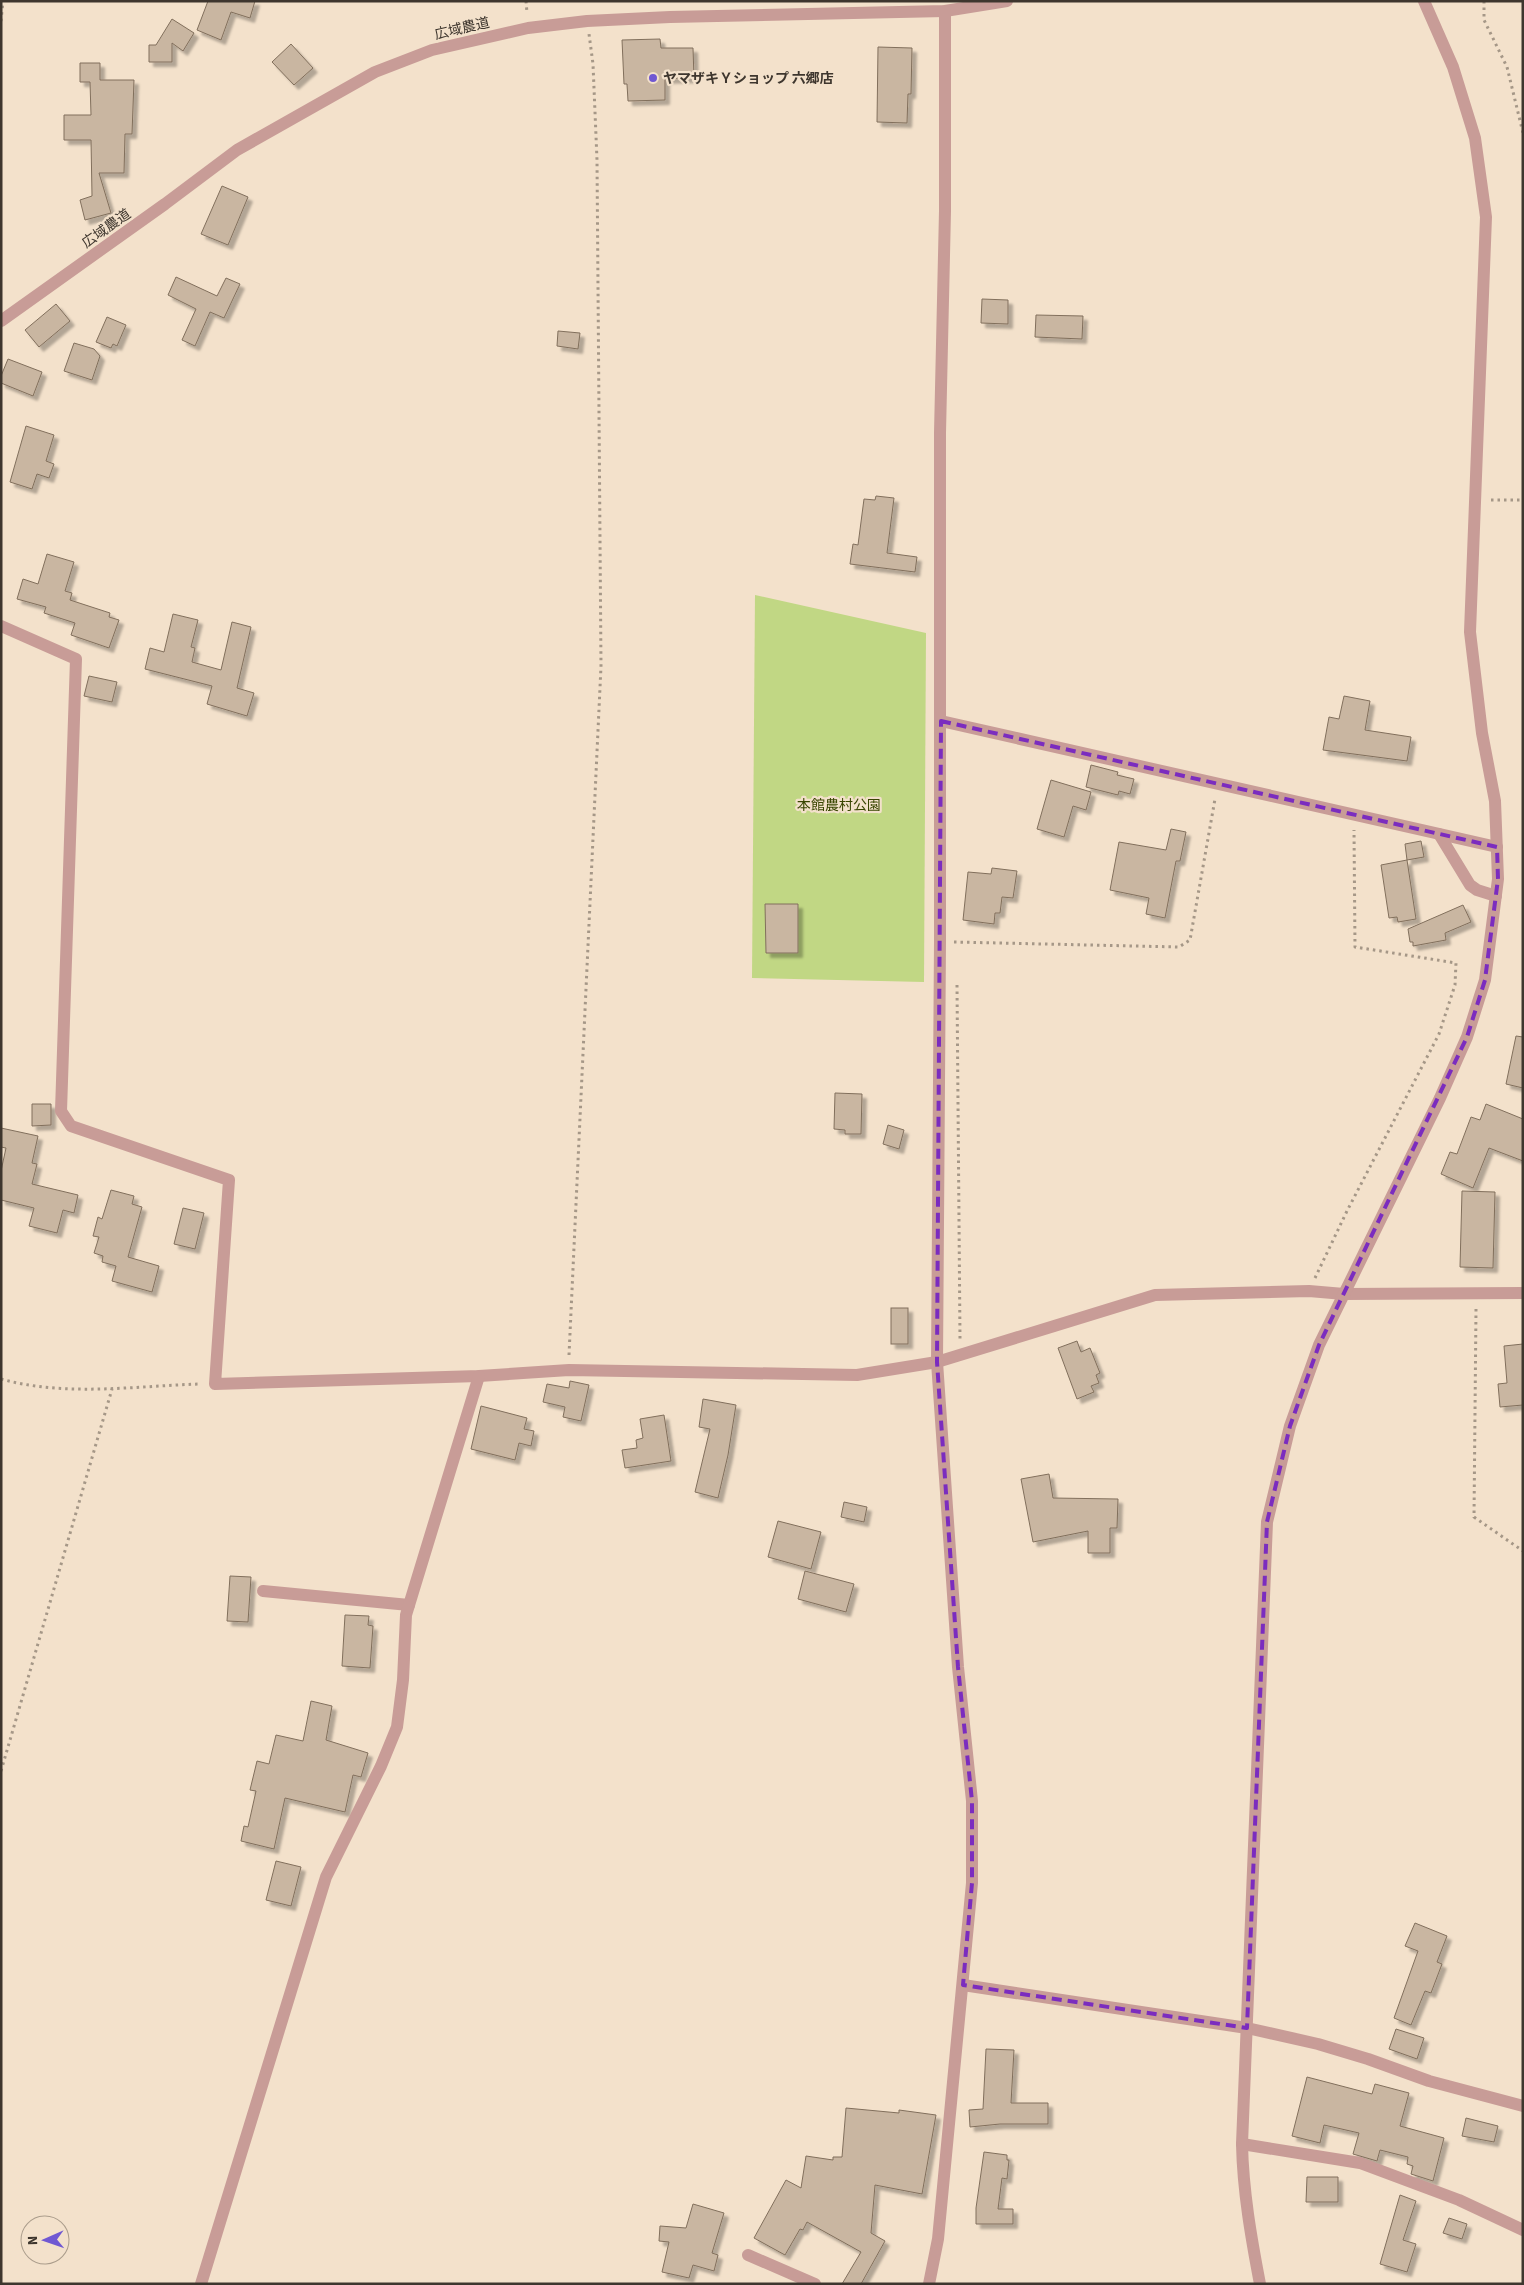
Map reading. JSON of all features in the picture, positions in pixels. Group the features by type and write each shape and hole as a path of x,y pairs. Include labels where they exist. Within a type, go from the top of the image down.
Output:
{"street":[{"name":"広域農道","path":"1,321 237,150 375,72 432,50 528,28 588,21 863,7 945,11 1007,1"},
{"path":"1260,2284 1250,2230 1242,2144 1267,1522 1290,1426 1319,1345 1440,1098 1467,1037 1485,980 1498,879 1495,801 1482,733 1470,632 1486,217 1475,138 1453,67 1424,1"},
{"path":"929,2284 938,2239 972,1883 972,1801 958,1667 938,1362 941,721 940,433 945,211 945,11"},
{"path":"1,626 76,659 61,1111 71,1126 230,1180 216,1384 480,1376 569,1370 857,1375 938,1362 1155,1296 1309,1291 1344,1294 1523,1292"},
{"path":"941,721 1497,847"},
{"path":"1439,834 1470,884 1477,890 1496,896"},
{"path":"201,2284 326,1877 381,1766 397,1727 403,1680 406,1615 480,1376"},
{"path":"263,1591 409,1605"},
{"path":"963,1985 1247,2028 1318,2044 1430,2081 1523,2106"},
{"path":"1242,2144 1360,2163 1459,2200 1523,2230"},
{"path":"748,2255 815,2284"}],"path":[{"path":"1,21 3,1"},
{"path":"1484,1 1484,20 1507,67 1523,134"},
{"path":"569,1370 601,666 597,160 593,64 588,21"},
{"path":"1475,500 1523,500"},
{"path":"940,942 1179,947 1190,940 1218,784"},
{"path":"1309,1291 1438,1034 1455,985 1456,963 1355,947 1354,815"},
{"path":"957,942 957,952"},
{"path":"957,981 961,1355"},
{"path":"1476,1293 1474,1517 1523,1550"},
{"path":"1,1379 50,1388 112,1389 156,1385 216,1384"},
{"path":"1,1771 112,1389"}],"highlighted area":[{"path":"941,721 1497,847 1498,879 1485,980 1467,1037 1319,1345 1290,1426 1267,1522 1247,2028 963,1985 972,1883 972,1801 958,1667 937,1362"}],"green space":[{"name":"本館農村公園","path":"755,595 926,633 924,982 752,978"}],"building":[{"path":"208,1 255,1 250,18 231,12 221,40 197,30"},
{"path":"172,19 194,33 183,51 172,43 172,62 149,62 149,45 156,45"},
{"path":"660,39 661,48 693,48 694,78 665,79 665,100 628,101 627,84 624,84 622,40"},
{"path":"291,44 313,68 294,85 272,62"},
{"path":"878,47 912,48 911,94 908,94 907,123 877,122"},
{"path":"80,63 100,63 100,80 134,80 132,134 125,134 124,173 99,173 111,213 85,220 80,200 92,196 91,140 64,140 64,115 91,115 90,82 80,82"},
{"path":"222,186 248,197 228,245 201,234"},
{"path":"176,277 217,296 226,278 240,284 224,318 210,312 195,346 182,340 196,309 168,295"},
{"path":"982,299 1008,300 1008,324 981,323"},
{"path":"56,304 70,321 39,347 25,330"},
{"path":"1036,315 1083,316 1082,339 1035,337"},
{"path":"107,317 126,325 117,346 113,344 111,348 96,342"},
{"path":"558,331 580,333 578,349 557,346"},
{"path":"74,343 94,349 100,356 92,380 64,371"},
{"path":"8,359 42,372 33,396 1,383 1,376"},
{"path":"26,426 54,435 46,461 54,464 49,478 37,474 32,489 10,482"},
{"path":"876,496 894,498 887,553 917,557 915,572 850,564 853,544 858,545 864,499 875,500"},
{"path":"47,554 74,562 65,591 72,593 70,600 110,613 109,617 119,620 109,648 71,635 75,623 44,613 46,607 17,599 23,579 38,584"},
{"path":"173,614 198,620 191,647 195,648 192,662 221,670 232,622 251,627 237,688 254,693 247,716 207,704 212,686 145,669 150,648 164,652"},
{"path":"89,676 117,682 112,702 84,696"},
{"path":"1344,696 1370,701 1365,730 1411,737 1407,761 1323,750 1329,717 1339,719"},
{"path":"1091,765 1118,772 1117,775 1134,779 1130,794 1119,791 1118,795 1086,787"},
{"path":"1051,780 1091,792 1086,810 1073,806 1064,837 1037,829"},
{"path":"1171,829 1186,832 1180,861 1176,861 1165,918 1146,914 1149,898 1110,890 1119,842 1166,850"},
{"path":"1421,841 1424,857 1407,860 1405,844"},
{"path":"1407,860 1416,919 1398,922 1397,917 1389,918 1381,865"},
{"path":"992,868 1017,871 1013,898 1002,897 1000,913 995,913 994,924 963,920 968,872 991,874"},
{"path":"765,904 798,904 798,953 766,953"},
{"path":"1463,905 1471,922 1445,933 1446,940 1413,946 1413,942 1410,942 1408,929"},
{"path":"1516,1036 1523,1037 1523,1088 1506,1084"},
{"path":"835,1093 862,1094 861,1134 845,1134 845,1130 834,1129"},
{"path":"32,1104 51,1104 51,1125 32,1126"},
{"path":"1486,1104 1523,1119 1523,1161 1489,1148 1473,1188 1441,1174 1450,1152 1457,1154 1471,1117 1480,1120"},
{"path":"888,1125 904,1130 899,1149 883,1144"},
{"path":"1,1128 38,1136 32,1163 37,1164 32,1184 78,1195 74,1213 63,1210 57,1233 29,1226 34,1208 1,1200 1,1171 6,1148 1,1147"},
{"path":"111,1190 134,1196 132,1204 142,1207 128,1257 159,1266 152,1292 112,1281 116,1266 102,1262 103,1256 94,1253 99,1237 93,1236 98,1217 102,1219"},
{"path":"1462,1191 1495,1192 1493,1268 1460,1267"},
{"path":"183,1208 204,1213 195,1249 174,1244"},
{"path":"891,1308 908,1308 908,1344 891,1344"},
{"path":"1077,1341 1081,1352 1090,1348 1100,1373 1096,1375 1099,1383 1091,1386 1094,1392 1077,1399 1058,1348"},
{"path":"1523,1344 1523,1405 1500,1407 1498,1384 1507,1383 1504,1346"},
{"path":"570,1381 589,1385 581,1421 563,1417 565,1407 543,1402 547,1384 569,1388"},
{"path":"703,1399 736,1405 728,1455 718,1498 695,1492 710,1429 699,1427"},
{"path":"481,1406 527,1418 524,1429 534,1431 531,1446 519,1443 515,1460 471,1449"},
{"path":"664,1415 671,1461 625,1468 622,1450 637,1448 636,1440 643,1438 640,1419"},
{"path":"1049,1474 1053,1498 1118,1499 1117,1528 1110,1528 1110,1553 1088,1553 1088,1531 1033,1542 1021,1479"},
{"path":"844,1502 867,1507 864,1522 841,1517"},
{"path":"778,1521 821,1532 811,1569 768,1557"},
{"path":"805,1571 854,1584 846,1612 798,1599"},
{"path":"230,1576 251,1577 248,1622 227,1621"},
{"path":"345,1615 369,1616 368,1625 373,1626 370,1668 342,1666"},
{"path":"311,1701 332,1706 326,1740 368,1753 361,1777 353,1775 345,1812 285,1798 274,1849 241,1841 244,1826 248,1827 256,1791 250,1790 257,1761 269,1764 276,1735 303,1741"},
{"path":"276,1861 301,1867 291,1906 266,1900"},
{"path":"1415,1923 1447,1936 1437,1962 1442,1964 1431,1993 1425,1991 1411,2025 1394,2018 1418,1951 1405,1946"},
{"path":"1396,2029 1424,2038 1417,2059 1389,2049"},
{"path":"986,2049 1014,2050 1011,2103 1048,2103 1048,2124 1000,2124 970,2127 969,2110 983,2109"},
{"path":"1307,2077 1372,2094 1375,2084 1409,2093 1400,2126 1444,2138 1433,2181 1411,2174 1413,2166 1407,2164 1408,2157 1380,2150 1377,2161 1353,2154 1359,2133 1324,2125 1320,2143 1292,2136"},
{"path":"846,2108 899,2113 899,2110 936,2115 922,2194 875,2185 871,2233 885,2241 861,2284 842,2284 861,2252 807,2222 803,2230 800,2229 785,2255 754,2238 786,2180 801,2188 806,2156 833,2160 833,2157 842,2157"},
{"path":"1466,2118 1498,2126 1494,2142 1462,2136"},
{"path":"984,2152 1007,2155 1007,2160 1009,2160 1007,2179 1002,2178 998,2209 1013,2209 1013,2224 976,2224 976,2208"},
{"path":"1307,2177 1338,2177 1338,2202 1306,2202"},
{"path":"1400,2195 1416,2201 1403,2240 1416,2244 1407,2272 1380,2264"},
{"path":"693,2204 724,2213 712,2253 718,2255 714,2271 693,2265 689,2278 662,2272 669,2242 659,2241 660,2226 686,2228"},
{"path":"1449,2218 1467,2224 1462,2239 1443,2233"}],"place":[{"name":"ヤマザキＹショップ 六郷店","path":"653,78"}]}
